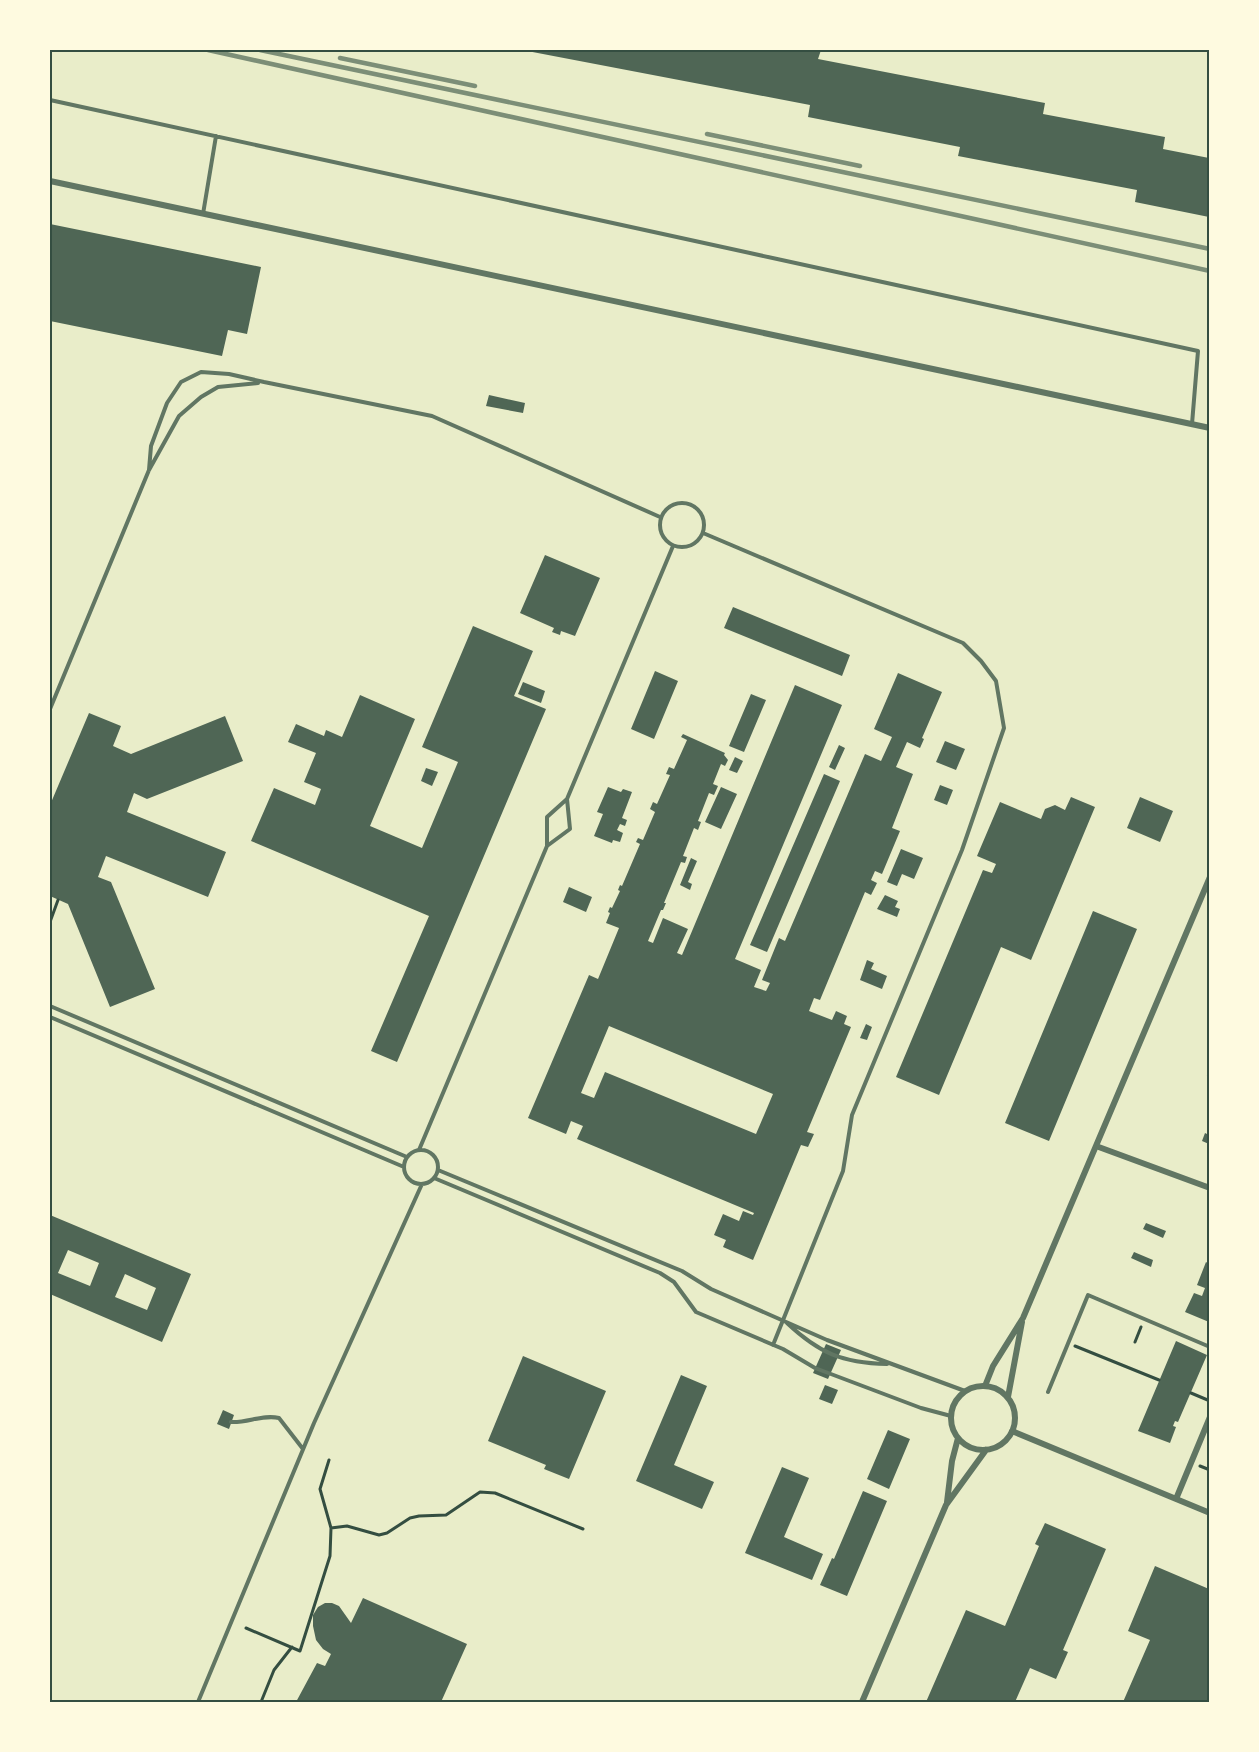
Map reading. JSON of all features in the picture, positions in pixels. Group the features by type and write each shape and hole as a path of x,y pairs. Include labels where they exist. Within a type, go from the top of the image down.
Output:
{"street":[{"path":"50,181 1209,428"},
{"path":"986,1386 993,1366 1023,1318 1209,877"},
{"path":"1096,1146 1209,1188"},
{"path":"1008,1397 1023,1318"},
{"path":"978,1386 986,1386 1008,1397 1015,1413 1012,1431 1002,1444 986,1450 970,1447 958,1438 951,1416 958,1398 965,1391 978,1386"},
{"path":"1176,1499 1209,1417"},
{"path":"1012,1431 1209,1513"},
{"path":"946,1505 952,1461 958,1438"},
{"path":"862,1702 946,1505 986,1450"}],"lane":[{"path":"50,99 1198,351 1192,424"},
{"path":"203,214 216,136"},
{"path":"149,470 151,446 167,403 181,382 201,372 230,374 432,416 660,517"},
{"path":"50,710 149,470 179,416 201,397 218,387 264,382"},
{"path":"676,503 690,504 701,513 703,533 694,544 680,548 673,546 663,537 659,524 660,517 669,506 676,503"},
{"path":"703,533 963,643 996,681 1004,728 962,850 852,1115 843,1171 774,1345"},
{"path":"419,1150 547,846 547,817 567,799 673,546"},
{"path":"547,846 570,829 567,799"},
{"path":"50,1006 407,1156"},
{"path":"50,1017 404,1167"},
{"path":"198,1702 303,1449 422,1184 434,1178 438,1170 434,1155 419,1150 407,1156 404,1167 409,1179 422,1184"},
{"path":"438,1170 682,1271 711,1289 827,1340 965,1391"},
{"path":"434,1178 660,1273 674,1282 696,1312 774,1345 815,1368 921,1408 951,1416"},
{"path":"1047,1392 1088,1295 1209,1347"},
{"path":"784,1320 822,1352 865,1364 892,1364"},
{"path":"231,1422 270,1416 279,1418 303,1449"}],"path":[{"path":"50,922 58,900"},
{"path":"1136,1342 1144,1319"},
{"path":"1068,1343 1159,1380"},
{"path":"1191,1393 1209,1401"},
{"path":"246,1628 300,1651 330,1556 331,1528 320,1489 329,1460"},
{"path":"331,1528 347,1526 379,1535 387,1533 410,1518 446,1515 474,1495 487,1491 583,1529"},
{"path":"261,1702 274,1670 292,1647"}],"building":[{"path":"522,50 821,50 818,59 1045,103 1043,114 1165,137 1163,149 1209,158 1209,217 1135,202 1137,190 958,156 960,147 808,117 810,105"},
{"path":"50,224 261,267 247,334 228,330 222,356 50,321"},
{"path":"489,395 525,403 523,413 486,406"},
{"path":"545,555 600,578 575,636 561,631 560,635 552,632 554,628 520,613"},
{"path":"733,607 850,655 842,676 724,628"},
{"path":"473,626 533,651 514,696 546,709 397,1062 371,1051 429,916 251,841 274,788 315,805 321,789 304,782 316,753 288,742 296,724 324,736 326,730 342,737 360,695 415,719 370,826 422,848 458,762 422,747"},
{"path":"655,671 678,681 654,739 631,729"},
{"path":"898,673 942,692 920,748 907,742 896,767 913,774 892,828 900,831 882,874 875,871 871,880 877,883 871,895 865,892 820,1000 814,998 809,1011 832,1020 836,1011 847,1016 844,1024 851,1027 807,1132 814,1134 808,1147 801,1145 753,1260 723,1247 726,1240 714,1235 723,1214 739,1221 743,1211 753,1215 754,1213 577,1139 583,1126 571,1121 566,1134 528,1118 589,975 598,979 619,928 606,923 610,913 608,912 620,891 618,890 620,885 622,886 640,844 636,842 638,838 643,840 655,812 650,809 653,802 657,804 670,775 666,774 669,767 674,769 687,740 681,737 683,734 725,753 728,760 725,766 721,764 713,784 718,786 714,795 709,793 698,821 701,822 698,830 694,828 683,856 687,857 685,863 681,862 664,903 666,903 648,941 653,943 663,918 688,929 677,953 682,955 795,685 842,705 735,959 761,970 754,987 766,991 770,983 762,980 779,938 785,941 865,754 881,761 892,737 874,729","holes":["609,1026 773,1094 756,1134 605,1072 594,1098 581,1093"]},
{"path":"523,682 545,691 541,703 518,694"},
{"path":"751,694 766,700 744,752 729,746"},
{"path":"89,713 121,726 113,746 131,754 225,716 243,761 147,799 134,793 127,812 226,852 208,897 106,856 98,877 111,882 155,989 110,1007 68,904 50,896 50,805"},
{"path":"945,741 965,749 956,770 936,762"},
{"path":"839,745 845,748 835,770 829,767"},
{"path":"735,757 743,761 737,773 729,770"},
{"path":"426,768 438,772 432,786 421,781"},
{"path":"824,774 840,781 767,952 750,945"},
{"path":"940,785 953,790 947,805 934,800"},
{"path":"608,787 621,792 623,789 632,792 622,818 627,820 625,826 620,824 617,830 623,833 620,842 613,840 612,843 594,836 603,814 597,812"},
{"path":"721,787 737,794 721,829 705,822"},
{"path":"1071,797 1095,807 1031,960 1001,947 939,1095 896,1077 983,870 992,873 996,864 977,856 1000,802 1041,819 1045,809 1055,805 1065,810"},
{"path":"1140,797 1173,811 1160,842 1127,828"},
{"path":"901,849 923,858 914,879 902,874 897,886 887,882"},
{"path":"691,858 697,861 688,882 692,884 690,890 680,885"},
{"path":"569,887 592,897 586,912 563,902"},
{"path":"885,895 898,901 895,907 900,909 897,917 877,909"},
{"path":"1093,911 1137,929 1049,1141 1005,1123"},
{"path":"867,960 874,963 871,969 887,976 882,989 860,980"},
{"path":"866,1024 872,1027 867,1040 860,1038"},
{"path":"1205,1133 1209,1135 1209,1144 1202,1141"},
{"path":"50,1215 191,1274 162,1342 50,1294","holes":["68,1250 99,1263 90,1286 58,1273","125,1274 156,1288 147,1310 115,1297"]},
{"path":"1146,1223 1166,1231 1163,1238 1143,1229"},
{"path":"1134,1252 1153,1260 1151,1267 1131,1258"},
{"path":"1206,1262 1209,1264 1209,1322 1185,1312 1194,1293 1202,1296 1205,1288 1197,1285"},
{"path":"1176,1341 1207,1355 1178,1422 1175,1421 1173,1426 1176,1427 1170,1443 1138,1431"},
{"path":"826,1344 841,1350 828,1379 813,1373"},
{"path":"523,1356 606,1391 569,1479 544,1469 546,1465 488,1441"},
{"path":"681,1375 707,1386 674,1465 714,1482 702,1509 636,1481"},
{"path":"825,1385 838,1390 832,1404 819,1399"},
{"path":"223,1410 234,1415 229,1429 217,1424"},
{"path":"888,1430 910,1439 889,1489 867,1479"},
{"path":"782,1467 809,1478 784,1537 823,1554 812,1580 745,1553"},
{"path":"863,1491 887,1501 847,1596 820,1585 832,1558 834,1559"},
{"path":"1045,1523 1106,1549 1063,1650 1068,1652 1056,1679 1030,1668 1015,1702 926,1702 966,1610 1005,1626 1039,1546 1035,1544"},
{"path":"1155,1566 1209,1589 1209,1702 1123,1702 1150,1640 1128,1631"},
{"path":"363,1598 467,1644 441,1702 296,1702 317,1663 325,1666 331,1654 323,1649 316,1640 313,1615 318,1607 325,1603 339,1606 351,1623"}],"railway":[{"path":"208,50 1210,271"},
{"path":"260,50 1210,249"},
{"path":"340,58 475,86"},
{"path":"707,134 860,166"}]}
